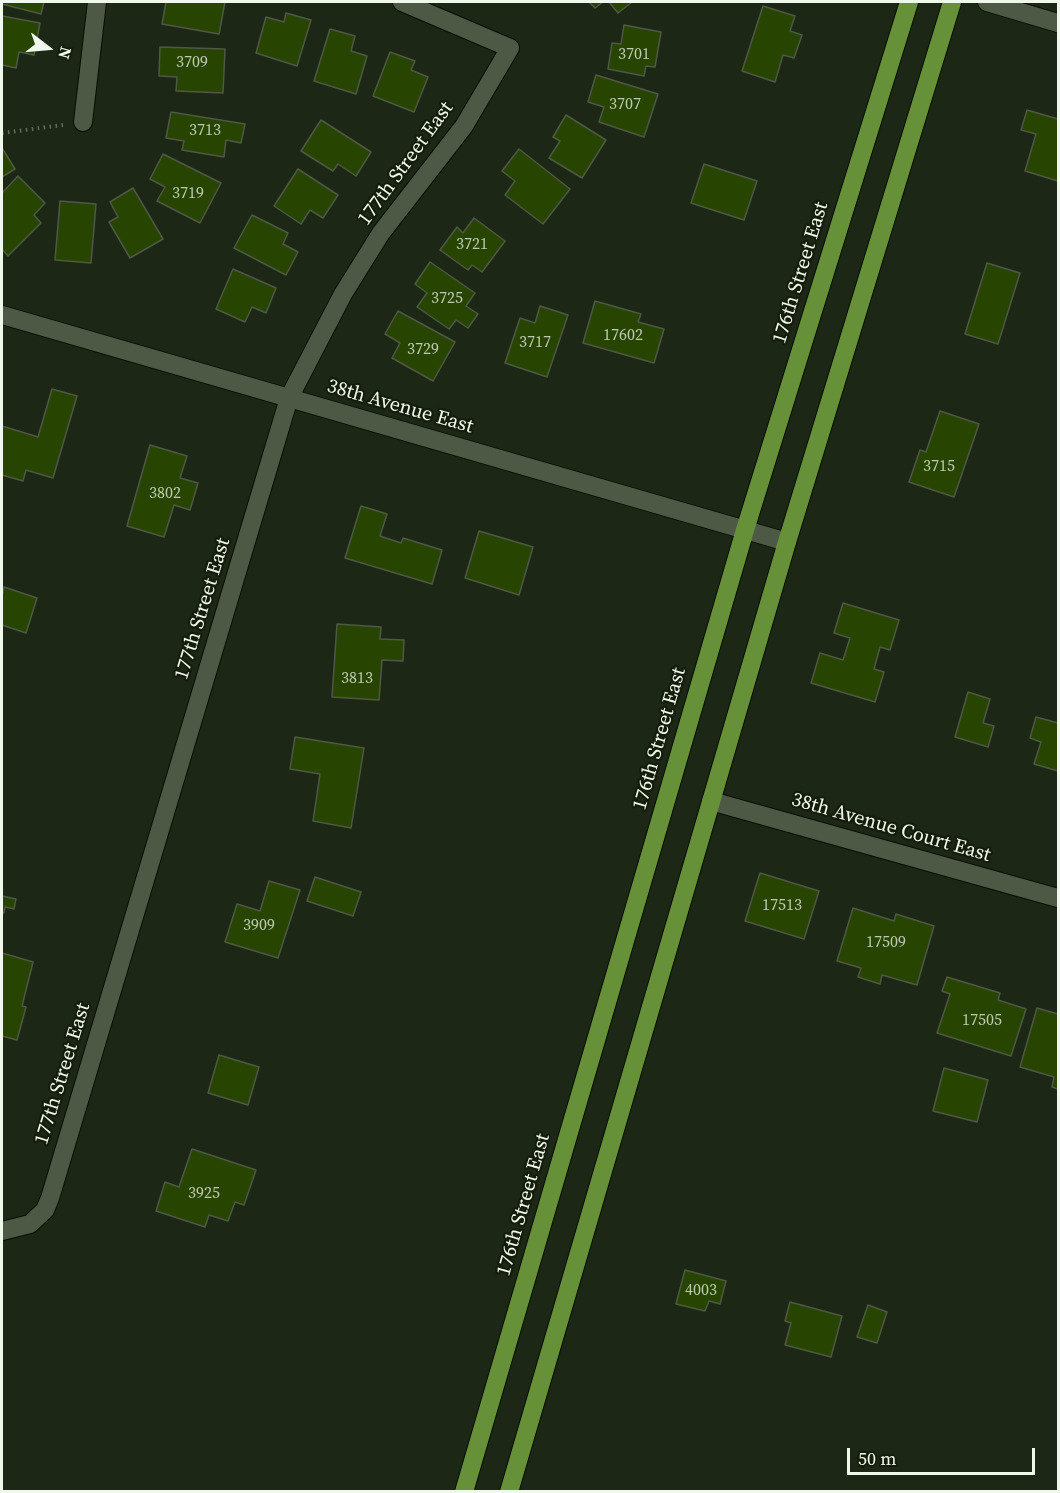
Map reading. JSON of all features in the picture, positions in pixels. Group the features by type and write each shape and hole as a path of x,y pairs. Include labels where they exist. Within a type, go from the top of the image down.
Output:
{"main road":[{"name":"176th Street East","path":"464,1491 745,530 909,2"},
{"path":"509,1491 787,542 952,2"}],"street":[{"path":"83,122 98,2"},
{"name":"177th Street East","path":"2,1231 30,1224 45,1210 50,1198 289,398 343,294 376,242 464,126 510,48 402,2"},
{"path":"987,2 1059,23"},
{"name":"38th Avenue East","path":"2,315 787,542"},
{"name":"38th Avenue Court East","path":"711,801 1059,898"}],"path":[{"path":"2,133 83,122"}],"building":[{"path":"2,2 44,2 41,14 2,4"},
{"path":"166,2 225,2 219,34 162,24"},
{"path":"589,2 603,2 595,8"},
{"path":"609,2 632,2 618,13"},
{"path":"763,6 795,16 790,31 802,35 794,58 783,55 775,82 742,71"},
{"path":"286,13 311,20 297,66 256,53 266,17 284,22"},
{"path":"2,16 40,23 34,55 19,52 16,68 2,65"},
{"path":"624,25 661,32 655,67 646,66 644,76 608,69 612,43 621,44"},
{"path":"330,29 355,36 351,51 367,56 356,94 314,81"},
{"path":"160,47 225,49 223,93 176,91 177,77 159,76"},
{"path":"390,52 415,61 411,70 428,77 414,112 373,96"},
{"path":"596,75 658,94 644,137 599,122 604,107 588,102"},
{"path":"1027,110 1058,119 1058,181 1025,171 1036,134 1021,130"},
{"path":"171,112 245,124 241,143 226,140 224,157 182,150 184,141 166,138"},
{"path":"566,115 606,140 582,178 549,158 560,141 553,137"},
{"path":"321,120 371,152 356,176 338,164 333,171 301,151"},
{"path":"2,148 15,169 2,177"},
{"path":"519,149 570,189 543,224 505,195 515,181 502,171"},
{"path":"163,154 221,183 200,223 157,201 165,187 150,179"},
{"path":"704,164 757,181 744,220 691,203"},
{"path":"298,169 338,195 323,218 310,210 301,224 274,206"},
{"path":"18,176 45,203 34,215 41,223 8,256 2,249 2,193"},
{"path":"133,188 163,239 130,258 109,222 118,217 110,202"},
{"path":"60,201 96,204 91,263 55,260"},
{"path":"252,215 288,233 283,244 298,252 286,275 234,248"},
{"path":"474,218 505,241 482,272 472,265 468,270 440,250 457,227 463,233"},
{"path":"430,262 475,293 466,306 478,314 468,328 456,320 449,329 417,307 427,293 415,284"},
{"path":"987,263 1020,273 998,344 965,334"},
{"path":"233,269 276,288 266,313 252,307 245,322 216,309"},
{"path":"595,301 641,314 638,322 664,329 654,363 583,343"},
{"path":"540,306 568,315 547,377 505,363 520,318 535,323"},
{"path":"398,311 455,342 433,381 392,358 400,343 385,334"},
{"path":"52,389 77,396 53,478 26,470 23,481 2,475 2,426 38,437"},
{"path":"940,411 979,424 954,497 909,482 920,450 926,452"},
{"path":"150,445 187,456 180,478 198,483 190,510 174,505 164,537 127,526"},
{"path":"361,506 387,514 380,536 401,543 403,538 442,550 432,584 345,558"},
{"path":"479,531 533,547 519,595 465,578"},
{"path":"4,587 37,598 26,633 2,625"},
{"path":"843,603 899,620 890,650 880,647 874,669 884,672 875,702 811,683 820,653 843,660 850,638 834,633"},
{"path":"337,624 381,627 380,639 404,640 403,661 382,660 379,700 332,697"},
{"path":"968,692 990,699 983,723 994,726 988,747 955,737"},
{"path":"1036,717 1058,723 1058,771 1034,764 1041,742 1030,738"},
{"path":"295,737 364,748 351,828 313,821 320,774 290,769"},
{"path":"760,873 819,891 804,939 745,921"},
{"path":"315,877 361,892 353,916 307,901"},
{"path":"269,881 300,890 278,958 225,942 237,904 260,911"},
{"path":"2,896 16,899 14,909 5,907 2,913"},
{"path":"853,908 894,921 896,914 934,926 917,985 882,975 880,984 858,977 861,968 837,961"},
{"path":"2,953 33,962 22,1006 26,1007 17,1040 2,1036"},
{"path":"947,977 1000,993 998,1000 1026,1009 1011,1056 937,1033 950,994 942,991"},
{"path":"1037,1008 1058,1014 1058,1089 1052,1087 1054,1077 1020,1067"},
{"path":"219,1055 259,1067 248,1105 208,1093"},
{"path":"944,1068 988,1080 977,1122 933,1111"},
{"path":"192,1149 256,1170 244,1205 235,1202 228,1221 209,1215 205,1227 156,1211 165,1182 179,1187"},
{"path":"685,1270 726,1281 720,1304 709,1301 705,1311 676,1304"},
{"path":"790,1302 842,1316 831,1357 785,1345 791,1323 785,1321"},
{"path":"868,1305 887,1312 877,1343 857,1337"}]}
